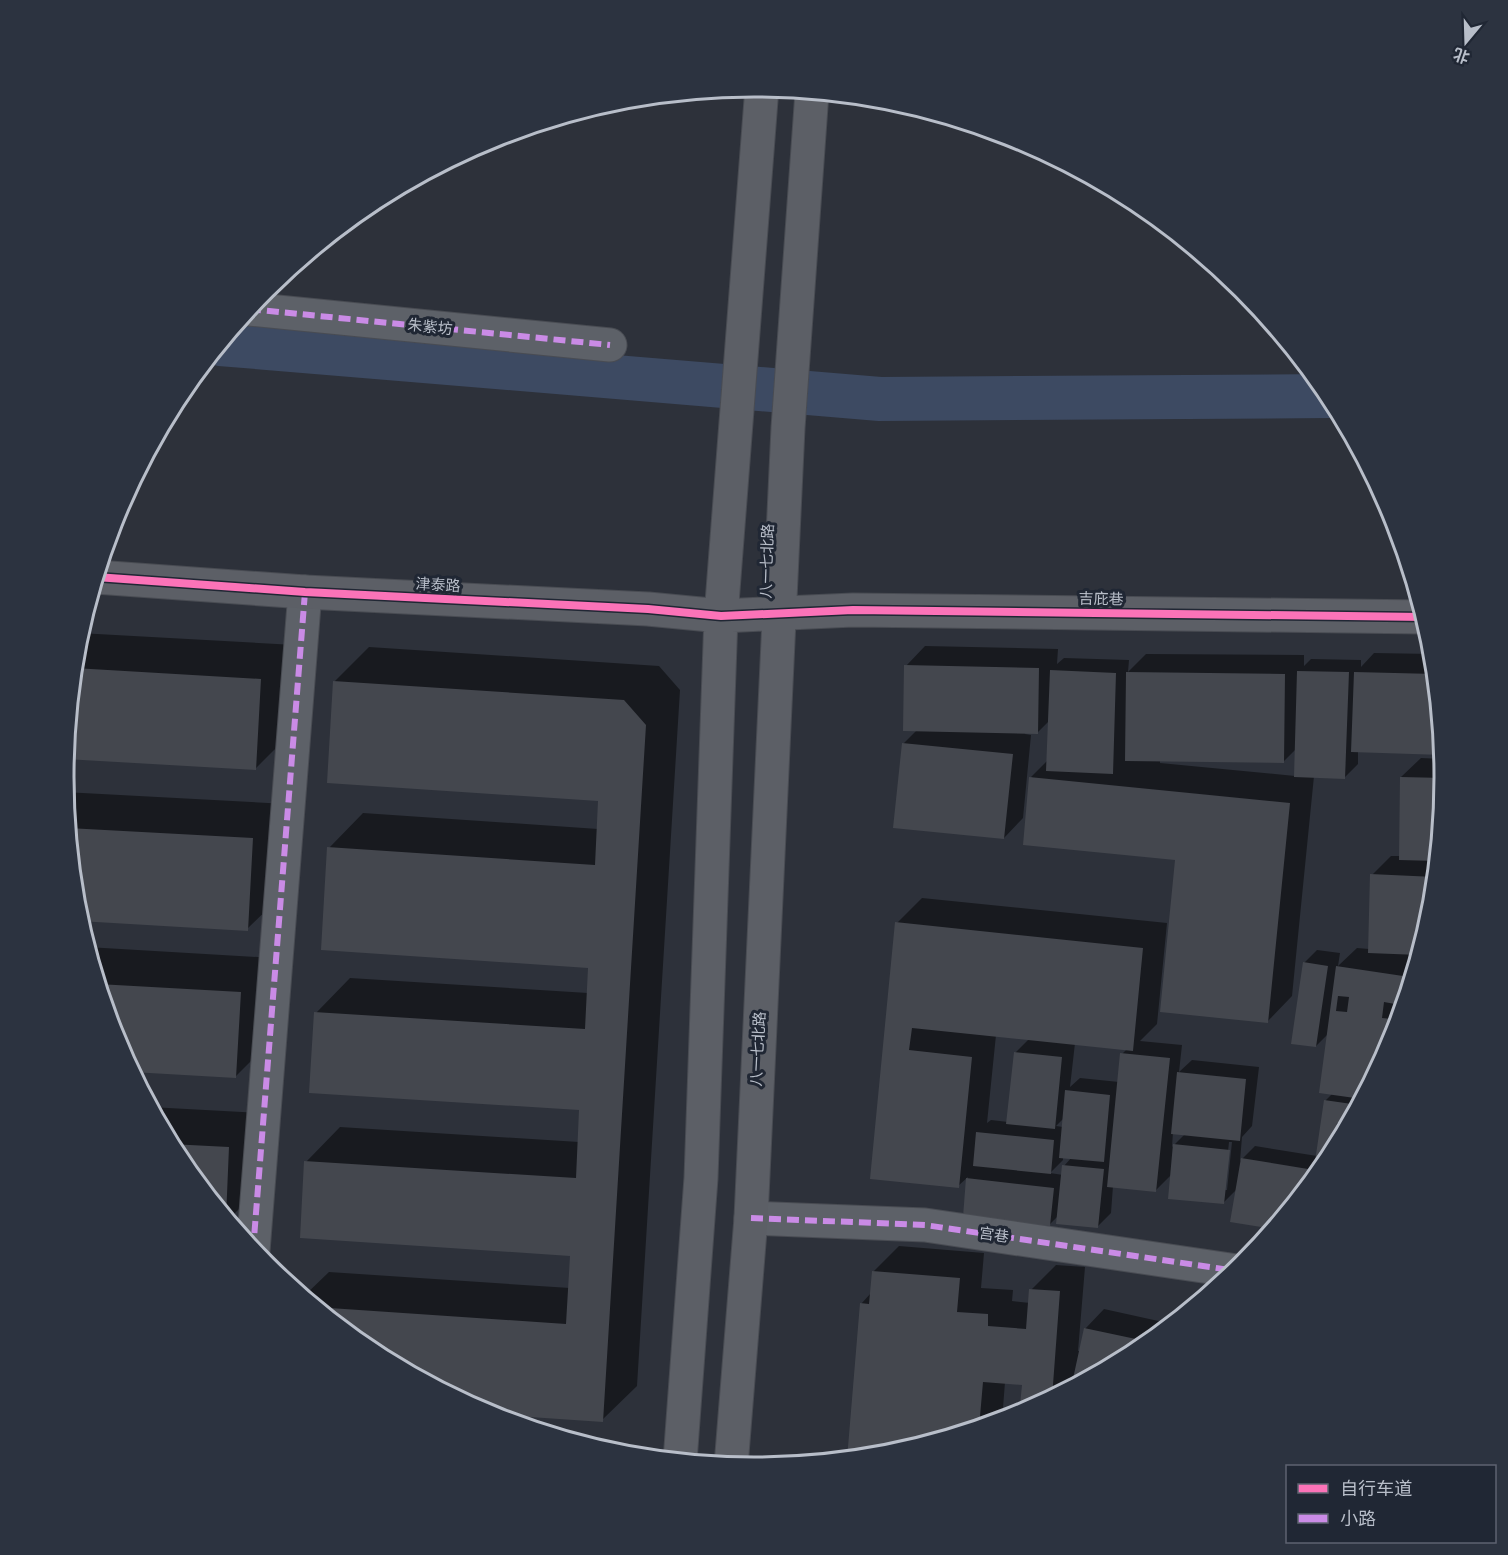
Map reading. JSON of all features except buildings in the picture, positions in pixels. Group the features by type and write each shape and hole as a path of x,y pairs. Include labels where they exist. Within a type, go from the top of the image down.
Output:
{"main road":[{"path":"681,1454 701,1178 721,616 761,97"},
{"name":"八一七北路","path":"732,1458 751,1218 783,511 811,99"},
{"name":"津泰路","path":"104,578 305,592 648,609 721,616 779,613"},
{"name":"吉庇巷","path":"779,613 853,610 1415,617"}],"street":[{"name":"朱紫坊","path":"260,310 610,345"},
{"path":"254,1239 305,592"},
{"name":"宫巷","path":"751,1218 925,1225 1224,1269"}],"waterway":[{"path":"229,345 880,399 1318,396"}],"marked path":[{"path":"260,310 610,345"},
{"path":"254,1239 305,592"},
{"path":"751,1218 925,1225 1224,1269"}],"cycle path":[{"path":"104,578 305,592 648,609 721,616 853,610 1415,617"}]}
